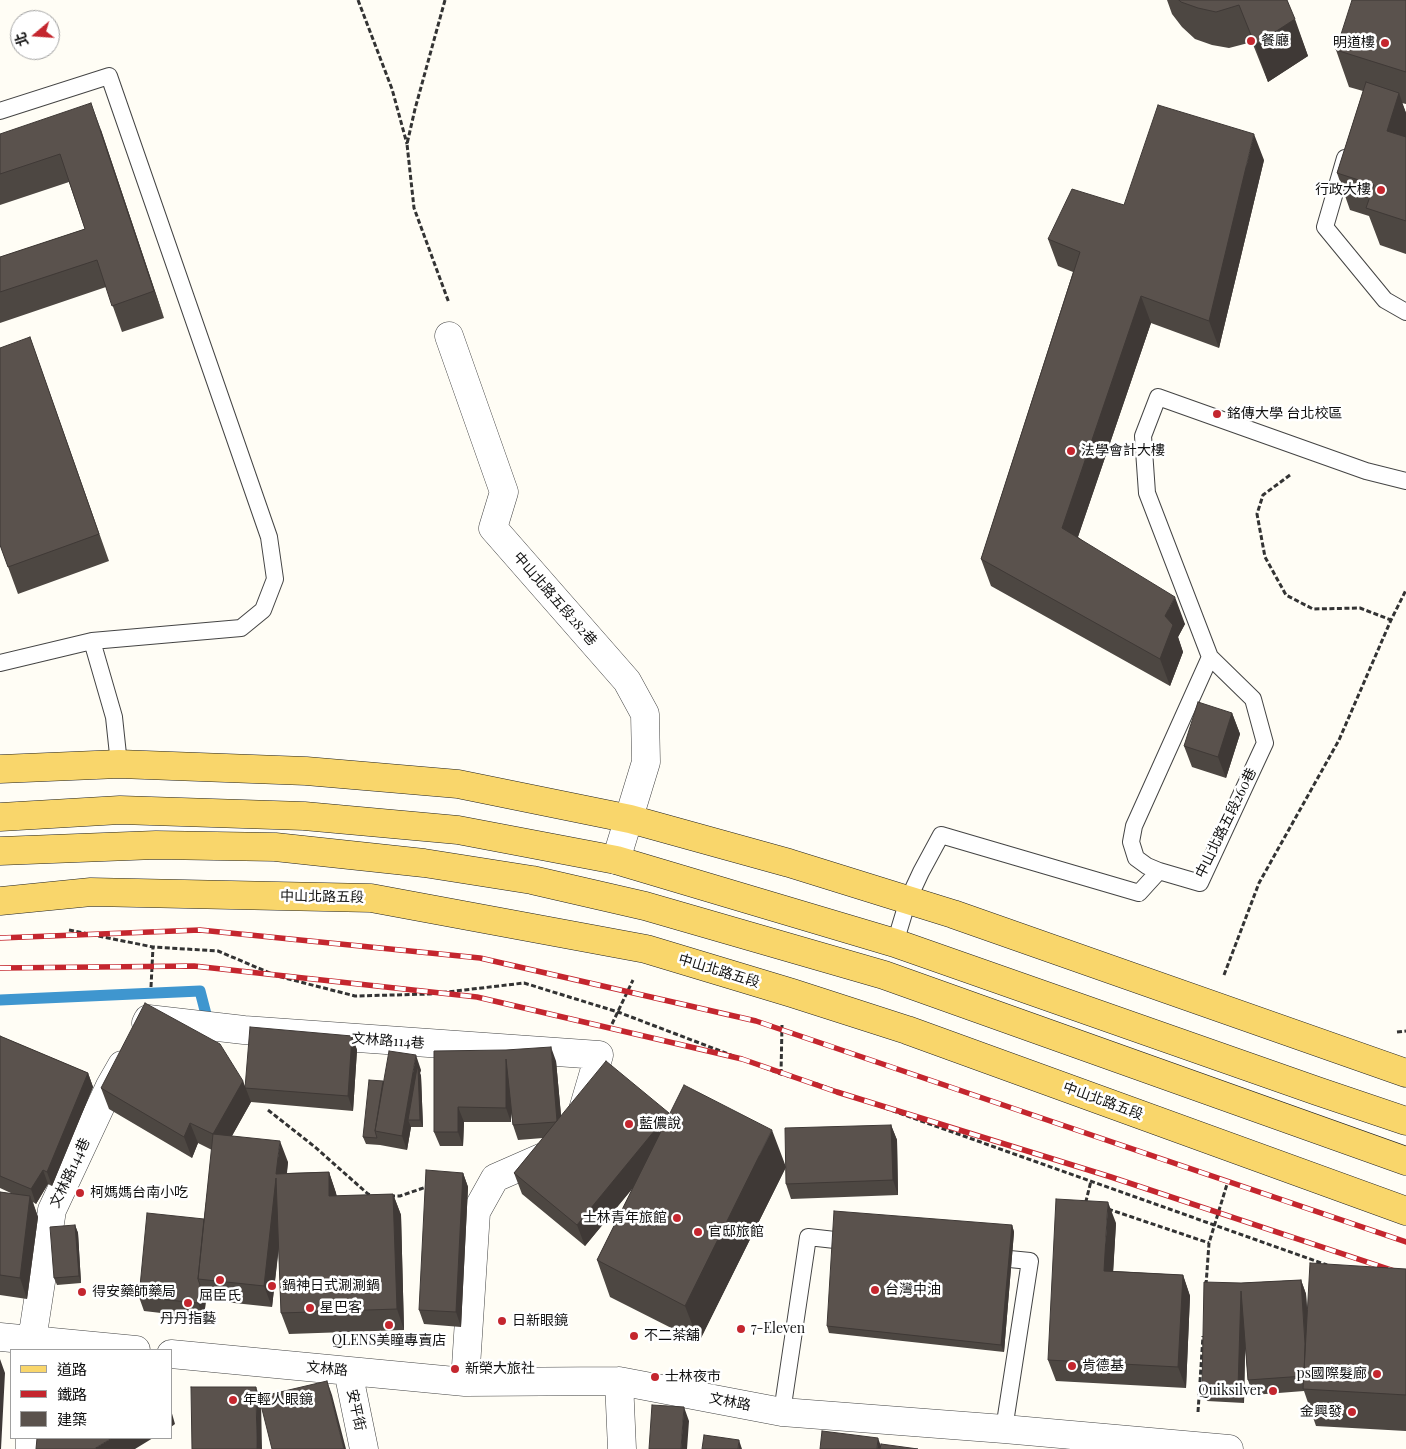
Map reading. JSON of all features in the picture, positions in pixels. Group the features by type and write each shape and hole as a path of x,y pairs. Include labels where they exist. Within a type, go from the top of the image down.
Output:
{"main road":[{"path":"0,769 120,764 306,771 458,784 630,819 789,863 953,914 1406,1073"},
{"path":"0,818 120,810 304,816 458,830 616,860 895,943 1406,1121"},
{"path":"0,851 156,845 275,847 424,863 532,880 645,906 884,975 1406,1161"},
{"name":"中山北路五段","path":"0,901 91,892 371,898 646,949 907,1030 1406,1211"}],"street":[{"name":"中山北路五段282巷","path":"449,336 504,492 493,528 627,681 645,714 646,762 616,860"},
{"name":"文林路114巷","path":"149,1007 244,1030 599,1055 581,1117 551,1154 495,1178 476,1212 465,1382"},
{"name":"文林路144巷","path":"32,1345 52,1210 149,1007"},
{"path":"0,1337 32,1345 115,1349"},
{"name":"文林路","path":"172,1354 465,1382 619,1381 782,1412 1229,1449"},
{"name":"安平街","path":"348,1371 364,1449"},
{"path":"619,1381 622,1449"}],"lane":[{"path":"0,111 109,76 269,536 275,579 264,610 241,628 92,641 0,663"},
{"path":"1349,144 1326,227 1384,300 1406,312"},
{"name":"中山北路五段260巷","path":"1159,871 1200,883 1265,743 1253,700 1210,657 1147,493 1144,436 1158,397 1319,454"},
{"path":"1319,454 1366,471 1406,481"},
{"path":"92,641 114,717 120,764"},
{"path":"895,943 908,900 941,835 1139,893 1159,871 1147,866 1136,858 1132,842 1134,826 1210,657"},
{"path":"782,1412 808,1237 866,1243"},
{"path":"972,1255 1030,1262 1004,1429"}],"path":[{"path":"358,0 392,89 407,144 414,208 451,307 449,336"},
{"path":"407,144 445,0"},
{"path":"1319,454 1263,495 1257,514 1265,557 1286,595 1313,609 1360,608 1391,620"},
{"path":"1224,976 1259,883 1339,740 1406,590"},
{"path":"80,927 61,928 153,947 218,951 276,976 355,996 430,994 524,983 618,1012 781,1074 817,1084 1330,1266"},
{"path":"149,1007 153,947"},
{"path":"624,978 642,982"},
{"path":"618,1012 633,980"},
{"path":"781,1074 782,1024 792,993"},
{"path":"268,1110 315,1147 368,1194 376,1195"},
{"path":"1206,1291 1209,1243 1229,1180"},
{"path":"1091,1181 1086,1202 1096,1205"},
{"path":"384,1195 400,1196 432,1185"},
{"path":"1105,1208 1209,1243"},
{"path":"1196,1447 1203,1330"}],"building":[{"path":"1179,0 1287,0 1295,19 1255,45 1239,5 1216,12 1198,8"},
{"path":"1352,0 1406,0 1406,72 1336,50"},
{"path":"1366,82 1399,93 1387,131 1406,137 1406,221 1366,208 1374,185 1337,173"},
{"path":"91,103 154,291 112,306 97,260 0,292 0,257 85,229 60,154 0,174 0,134"},
{"name":"法學會計大樓","path":"1158,105 1254,134 1209,321 1141,296 1062,528 1175,597 1165,616 1173,625 1160,659 981,559 1080,252 1048,239 1072,189 1124,205"},
{"path":"30,337 99,534 8,567 0,545 0,348"},
{"path":"1198,702 1232,713 1218,757 1184,746"},
{"path":"145,1003 220,1044 243,1081 213,1134 190,1123 184,1137 101,1088"},
{"path":"250,1027 352,1036 348,1096 245,1088"},
{"path":"0,1036 88,1073 47,1172 43,1170 31,1189 0,1176"},
{"path":"551,1047 556,1122 513,1125 506,1059 506,1108 458,1107 458,1132 434,1132 434,1051"},
{"path":"389,1051 416,1055 402,1136 375,1131"},
{"path":"606,1061 669,1113 577,1225 514,1173"},
{"path":"417,1068 420,1120 408,1120"},
{"path":"369,1080 383,1081 375,1131 377,1138 363,1137"},
{"name":"官邸旅館","path":"684,1085 772,1130 685,1306 597,1260"},
{"path":"891,1125 893,1180 786,1184 785,1128"},
{"path":"213,1134 280,1141 276,1174 329,1172 329,1196 393,1194 397,1309 281,1313 276,1178 264,1286 198,1279"},
{"path":"426,1170 463,1173 456,1312 419,1310"},
{"path":"0,1192 30,1196 20,1278 0,1275"},
{"path":"1056,1199 1108,1202 1104,1271 1183,1275 1178,1367 1048,1360"},
{"path":"834,1211 1012,1225 1001,1345 827,1326"},
{"path":"147,1213 204,1219 198,1279 200,1285 198,1303 139,1297"},
{"path":"75,1225 79,1276 54,1278 50,1227"},
{"path":"1310,1263 1406,1269 1406,1395 1303,1389"},
{"path":"1301,1280 1305,1344 1304,1376 1248,1380 1241,1291 1238,1388 1202,1387 1204,1282 1241,1283"},
{"path":"327,1381 344,1449 272,1449 259,1397"},
{"path":"191,1387 256,1387 257,1449 192,1449"},
{"path":"652,1405 684,1407 681,1449 649,1449"},
{"path":"822,1431 878,1438 877,1449 820,1449"},
{"path":"704,1435 739,1440 738,1449 702,1449"},
{"path":"37,1439 110,1439 94,1449 36,1449"},
{"path":"881,1444 918,1449 880,1449"}],"waterway":[{"path":"0,1000 200,991 207,1018"}],"railway":[{"path":"0,938 200,930 480,958 756,1021 1406,1242"},
{"path":"0,968 194,966 477,997 742,1059 837,1092 1111,1177 1406,1275"}],"place":[{"name":"餐廳","path":"1251,41"},
{"name":"明道樓","path":"1385,43"},
{"name":"行政大樓","path":"1381,190"},
{"name":"銘傳大學 台北校區","path":"1217,414"},
{"name":"法學會計大樓","path":"1071,451"},
{"name":"藍儂說","path":"629,1124"},
{"name":"柯媽媽台南小吃","path":"80,1193"},
{"name":"士林青年旅館","path":"677,1218"},
{"name":"官邸旅館","path":"698,1232"},
{"name":"屈臣氏","path":"220,1280"},
{"name":"鍋神日式涮涮鍋","path":"272,1286"},
{"name":"台灣中油","path":"875,1290"},
{"name":"得安藥師藥局","path":"82,1292"},
{"name":"丹丹指藝","path":"188,1303"},
{"name":"星巴客","path":"310,1308"},
{"name":"日新眼鏡","path":"502,1321"},
{"name":"QLENS美瞳專賣店","path":"389,1325"},
{"name":"7-Eleven","path":"741,1329"},
{"name":"不二茶舖","path":"634,1336"},
{"name":"肯德基","path":"1072,1366"},
{"name":"新榮大旅社","path":"455,1369"},
{"name":"ps國際髮廊","path":"1377,1374"},
{"name":"士林夜市","path":"655,1377"},
{"name":"Quiksilver","path":"1273,1391"},
{"name":"年輕人眼鏡","path":"233,1400"},
{"name":"金興發","path":"1352,1412"}]}
